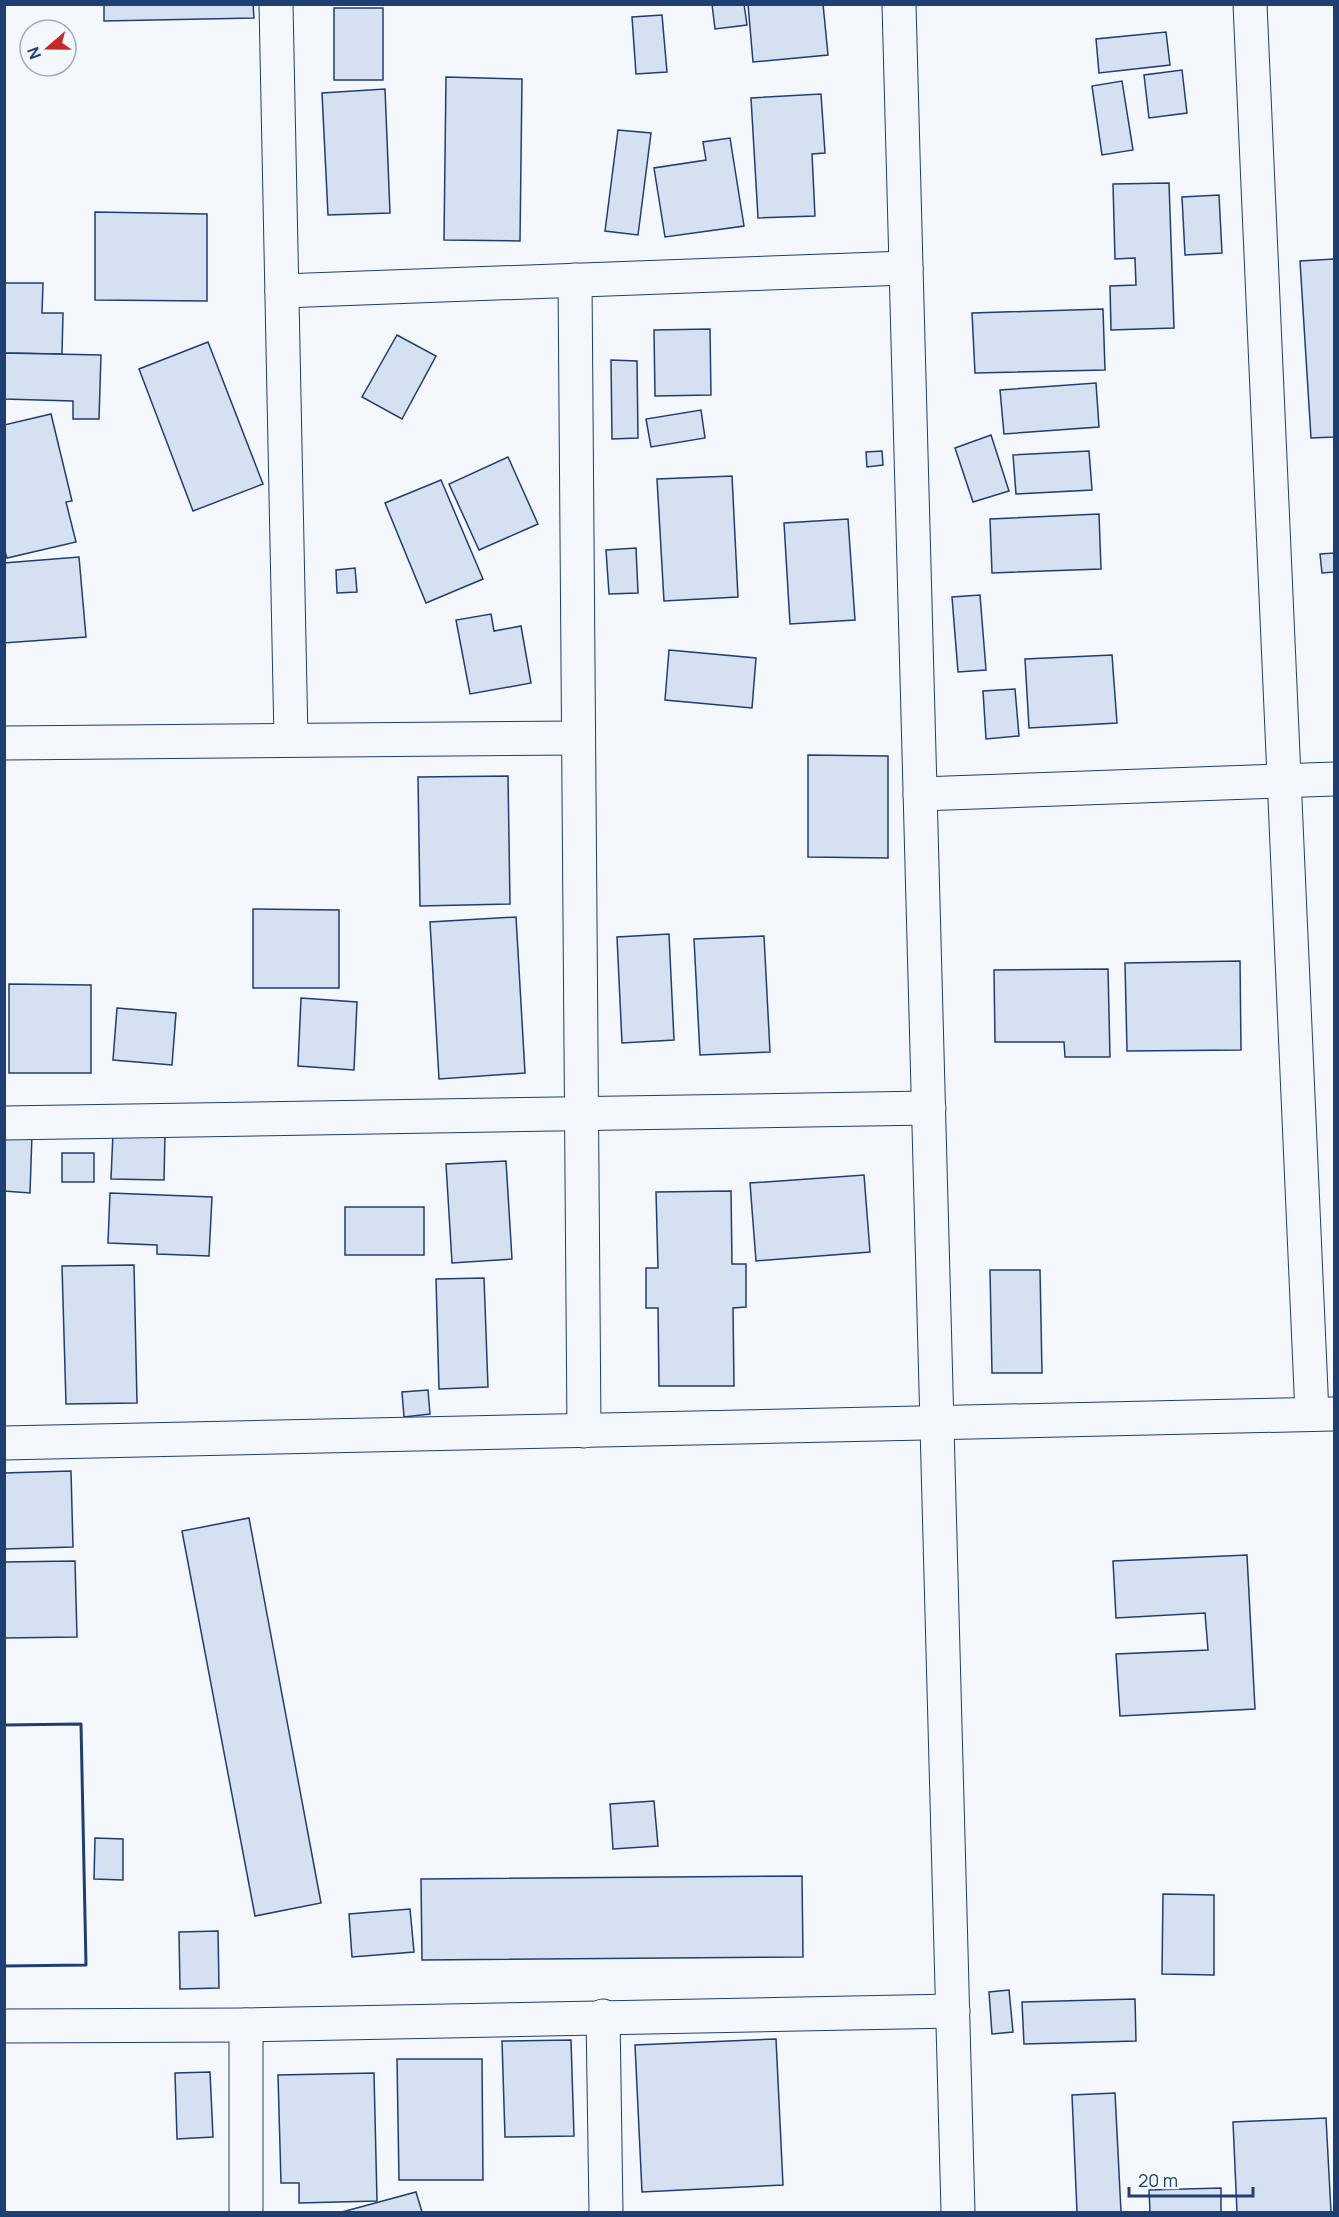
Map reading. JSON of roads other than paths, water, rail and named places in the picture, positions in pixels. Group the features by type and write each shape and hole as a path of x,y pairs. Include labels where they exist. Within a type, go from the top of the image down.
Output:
{"street":[{"path":"276,4 291,740"},
{"path":"899,4 958,2212"},
{"path":"4,1443 1323,1414 1284,781 1250,4"},
{"path":"282,291 906,268"},
{"path":"575,280 584,1431"},
{"path":"4,743 578,738"},
{"path":"920,794 1335,779"},
{"path":"4,1123 929,1108"},
{"path":"4,2026 246,2025 603,2016 953,2011"},
{"path":"603,2016 606,2212"},
{"path":"246,2025 246,2212"}]}
